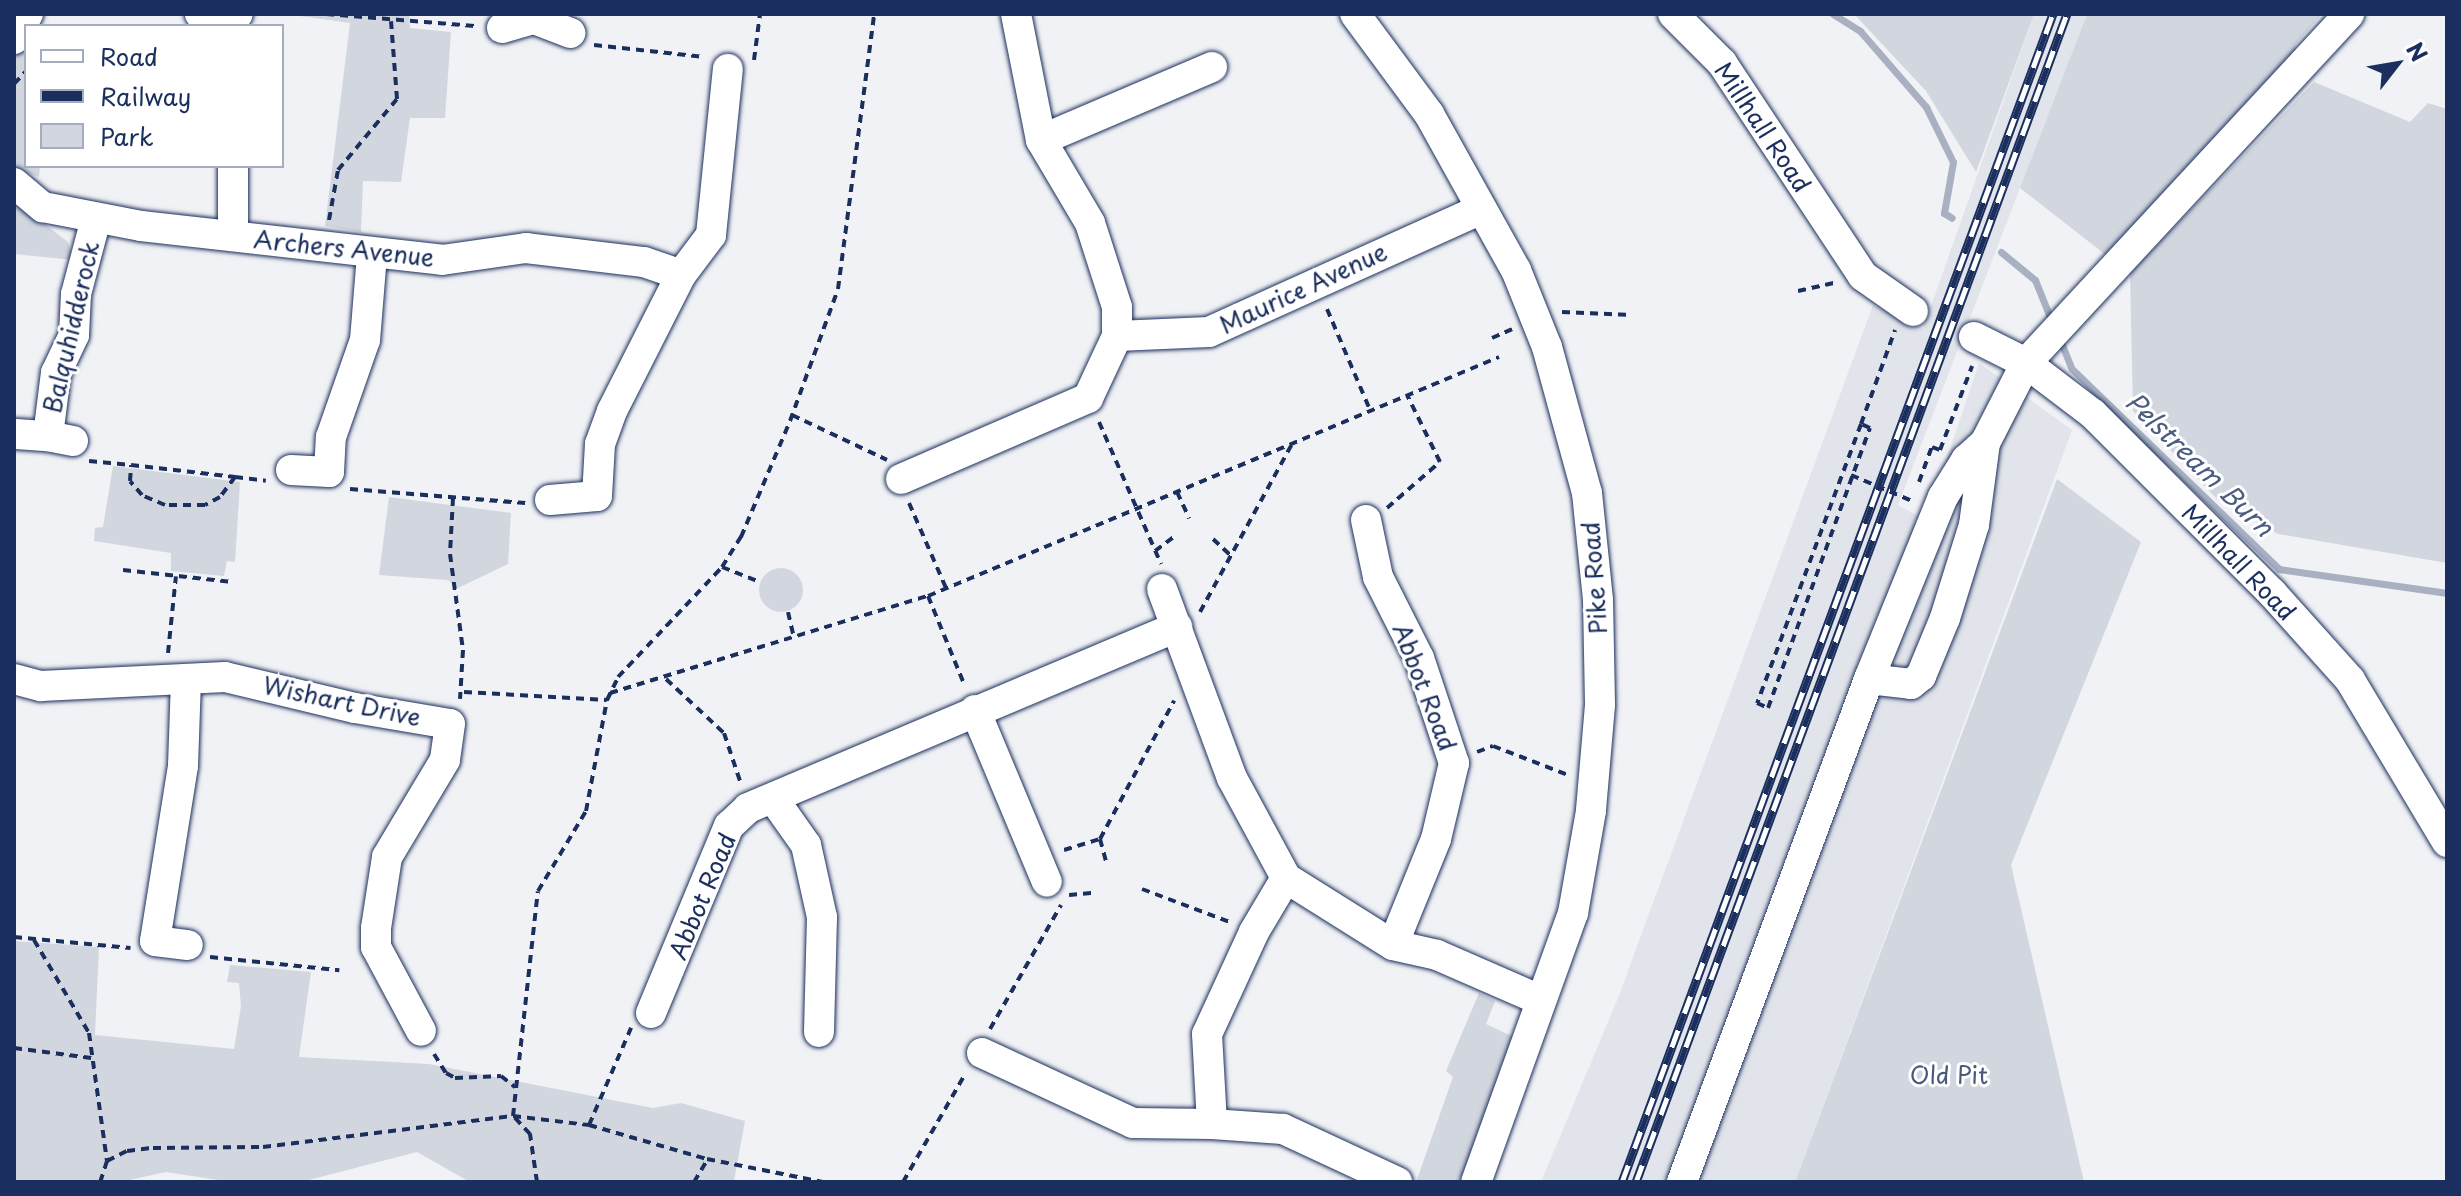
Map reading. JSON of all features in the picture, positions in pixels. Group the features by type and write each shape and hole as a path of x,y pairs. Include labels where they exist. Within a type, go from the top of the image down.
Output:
{"street":[{"path":"14,39 28,14"},
{"path":"901,479 1088,398 1117,336 1117,307 1090,223 1041,140 1016,14"},
{"name":"Pike Road","path":"1355,14 1429,114 1482,209 1536,319 1587,493 1598,600 1600,705 1591,811 1573,913 1476,1182"},
{"name":"Millhall Road","path":"1673,14 1722,63 1863,276 1908,310"},
{"path":"1682,1182 1869,679 1943,497 1966,460 1985,443 2045,346 2349,14"},
{"path":"502,28 534,17 570,33"},
{"path":"550,500 597,496 600,444 612,411 681,275 711,235 728,63"},
{"path":"1041,140 1212,67"},
{"path":"233,168 233,235"},
{"name":"Archers Avenue","path":"14,183 43,207 96,219 442,260 526,248 644,262 681,275"},
{"name":"Maurice Avenue","path":"1117,336 1209,332 1482,209"},
{"name":"Balquhidderock","path":"16,434 60,439 56,373 74,335 76,294 96,219"},
{"path":"283,476 329,472 331,437 365,340 372,254"},
{"name":"Millhall Road","path":"1978,339 2045,346 2093,414 2272,593 2350,680 2447,842"},
{"path":"1869,679 1911,684 1921,676 1974,525 1985,443"},
{"name":"Abbot Road","path":"1366,520 1378,577 1419,658 1454,763 1436,839 1393,945"},
{"path":"1164,583 1191,671 1232,778 1286,878 1393,945 1437,955 1540,1000"},
{"name":"Abbot Road","path":"651,1013 729,826 807,782 975,710 1179,633"},
{"name":"Wishart Drive","path":"14,679 41,686 225,677 355,708 450,724 445,760 387,857 376,928 376,947 421,1031"},
{"path":"176,680 183,766 140,944 196,951"},
{"path":"975,710 1052,870"},
{"path":"762,805 806,845 822,917 819,1032"},
{"path":"1212,1124 1207,1034 1254,932 1286,878"},
{"path":"980,1052 1133,1123 1283,1129 1397,1182"}],"path":[{"path":"326,14 502,28"},
{"path":"570,33 589,45 728,63 754,63 760,14"},
{"path":"537,1182 530,1134 513,1116 538,891 586,811 610,693 627,668 722,567 784,435 838,289 874,14"},
{"path":"325,248 338,170 397,99 391,21"},
{"path":"1798,291 1863,276"},
{"path":"1316,283 1370,410"},
{"path":"1536,319 1571,310 1632,315"},
{"path":"1861,424 1870,428 1768,708 1757,703 1861,424 1908,310"},
{"path":"1851,475 1912,501 1932,447 1940,450 1978,339"},
{"path":"610,693 666,679 928,596 1499,357"},
{"path":"1366,520 1399,501 1440,462 1407,395"},
{"path":"1088,398 1155,551 1164,583"},
{"path":"1179,633 1231,556 1293,442"},
{"path":"235,477 220,497 205,505 165,505 142,495 130,481 131,465 235,477 283,476"},
{"path":"335,488 544,504 550,500"},
{"path":"1177,492 1189,518"},
{"path":"450,724 464,692 463,650 452,592 453,498"},
{"path":"1155,551 1176,535"},
{"path":"1213,539 1231,556"},
{"path":"722,567 760,582"},
{"path":"123,570 232,582"},
{"path":"176,576 176,680"},
{"path":"928,596 975,710"},
{"path":"788,612 794,638"},
{"path":"903,1182 980,1052 1052,870 1064,850 1079,848 1100,839 1191,671"},
{"path":"666,679 724,733 762,805"},
{"path":"464,692 607,700"},
{"path":"1454,763 1493,746 1568,775"},
{"path":"1100,839 1107,865"},
{"path":"1052,870 1094,893"},
{"path":"1142,889 1254,932"},
{"path":"14,937 140,944"},
{"path":"34,940 89,1033 107,1161 100,1182"},
{"path":"196,951 339,970"},
{"path":"589,1125 641,1007 651,1013"},
{"path":"421,1031 446,1073 455,1078 501,1076 515,1087"},
{"path":"14,1048 92,1058"},
{"path":"107,1161 127,1151 153,1148 263,1147 513,1116 589,1125 707,1159 823,1182"},
{"path":"694,1182 707,1159"}],"shaded area":[{"path":"2034,14 2087,14 1898,505 1926,520 1979,363 2072,430 1795,1182 1541,1182 1618,998 1873,305 1923,329"}],"green space":[{"path":"286,14 409,14 410,28 451,32 445,118 410,118 401,182 363,181 361,232 325,226 350,23"},
{"path":"1854,14 2034,14 1976,172 1926,91"},
{"path":"2087,14 2322,14 2295,45 2296,63 2111,259 2020,188"},
{"path":"24,43 24,168 40,168 39,177 14,168 14,53"},
{"path":"2314,82 2410,122 2428,103 2447,109 2447,563 2278,534 2218,500 2133,411 2130,273"},
{"path":"14,200 68,242 73,260 14,254"},
{"path":"113,466 240,482 235,562 227,561 224,576 171,571 171,553 94,541 95,528 103,527"},
{"name":"Old Pit","path":"2057,479 2141,542 2011,865 2084,1182 1795,1182"},
{"path":"389,497 511,513 508,564 458,588 448,580 379,575"},
{"path":"781,568 797,574 803,590 797,606 781,612 765,606 759,590 765,574"},
{"path":"14,941 99,947 95,1035 234,1049 241,1006 239,983 227,982 230,965 311,972 299,1057 429,1064 653,1108 681,1103 745,1121 734,1181 470,1182 417,1152 301,1182 231,1182 166,1172 120,1182 14,1182"},
{"path":"1479,993 1495,1001 1486,1024 1518,1039 1463,1182 1416,1182 1453,1077 1446,1071"}],"waterway":[{"name":"Pelstream Burn","path":"1833,14 1860,31 1926,107 1953,162 1944,213 1952,218"},
{"name":"Pelstream Burn","path":"2001,252 2035,280 2052,322"},
{"name":"Pelstream Burn","path":"2060,340 2072,369 2279,569 2447,593"}],"railway":[{"path":"1622,1182 2053,14"},
{"path":"1636,1182 2067,14"}]}
